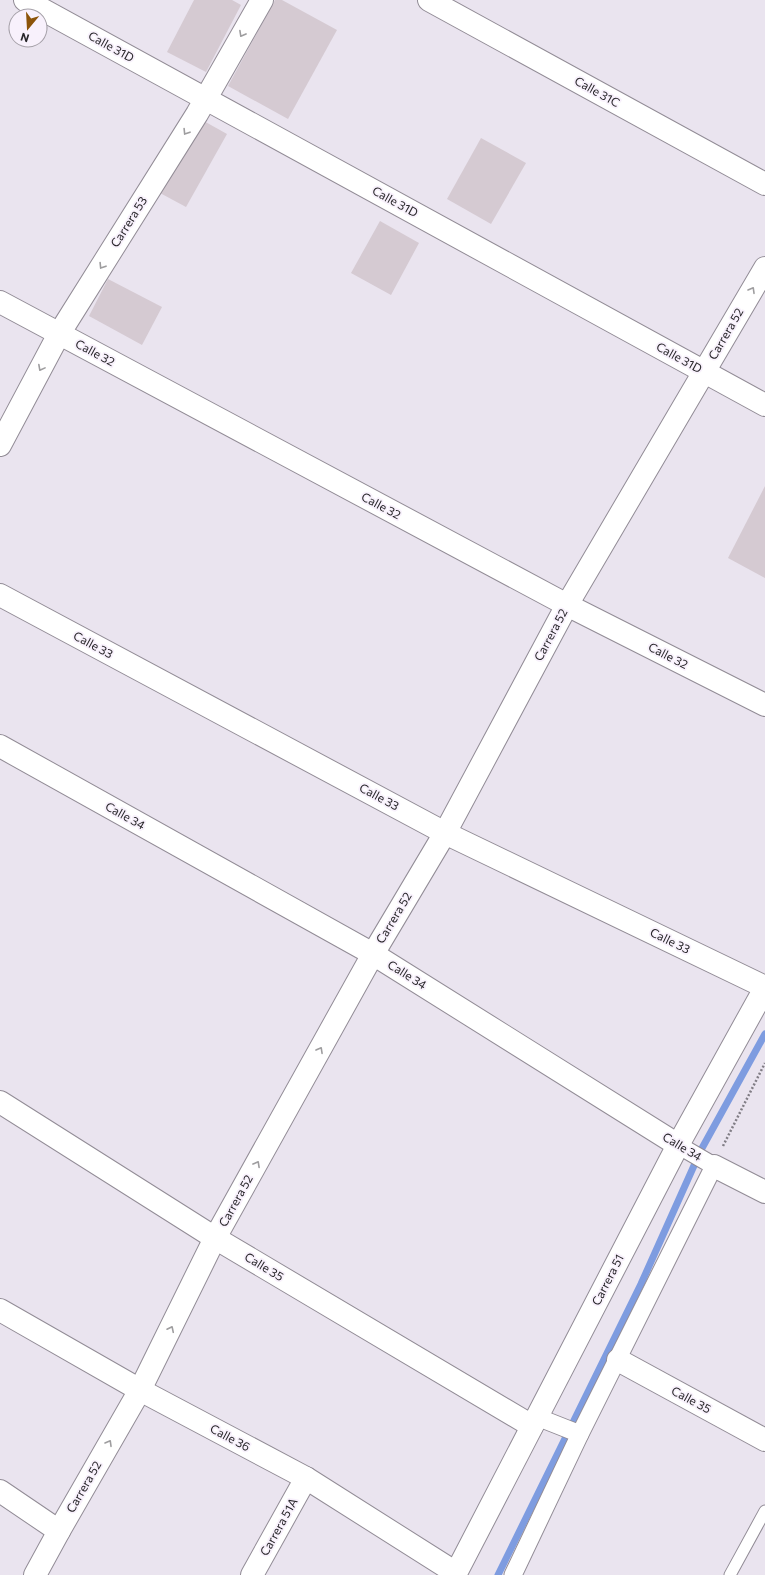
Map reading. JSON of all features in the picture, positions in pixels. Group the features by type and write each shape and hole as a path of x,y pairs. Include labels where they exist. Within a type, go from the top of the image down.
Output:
{"street":[{"name":"Calle 31D","path":"25,0 765,405"},
{"name":"Carrera 53","path":"0,445 59,334 206,99 262,0"},
{"name":"Calle 31C","path":"429,0 765,184"},
{"name":"Carrera 52","path":"36,1575 58,1531 140,1390 215,1238 373,954 445,832 567,605 765,268"},
{"name":"Calle 32","path":"0,302 567,605 765,705"},
{"name":"Calle 33","path":"0,595 445,832 765,988"},
{"name":"Calle 34","path":"0,746 373,954 683,1148 710,1164 765,1192"},
{"name":"Carrera 51","path":"456,1574 683,1148 765,988"},
{"name":"Calle 35","path":"0,1102 215,1238 538,1421 577,1433"},
{"path":"513,1575 577,1433 618,1360 710,1164"},
{"name":"Calle 36","path":"0,1310 140,1390 306,1478 456,1574"},
{"name":"Calle 35","path":"618,1360 765,1440"},
{"name":"Carrera 51A","path":"252,1575 306,1478"},
{"path":"0,1491 58,1531"}],"lane":[{"path":"730,1575 765,1511"}],"path":[{"path":"710,1164 765,1063"}],"building":[{"path":"194,0 232,0 241,5 206,72 167,52"},
{"path":"275,0 282,0 337,30 288,119 228,86"},
{"path":"202,120 227,134 186,207 160,193"},
{"path":"481,138 526,163 491,224 447,199"},
{"path":"380,221 419,243 391,295 351,273"},
{"path":"108,279 162,307 142,345 89,316"},
{"path":"765,486 765,578 728,558"}],"waterway":[{"path":"498,1575 641,1284 701,1150 765,1034"}]}
